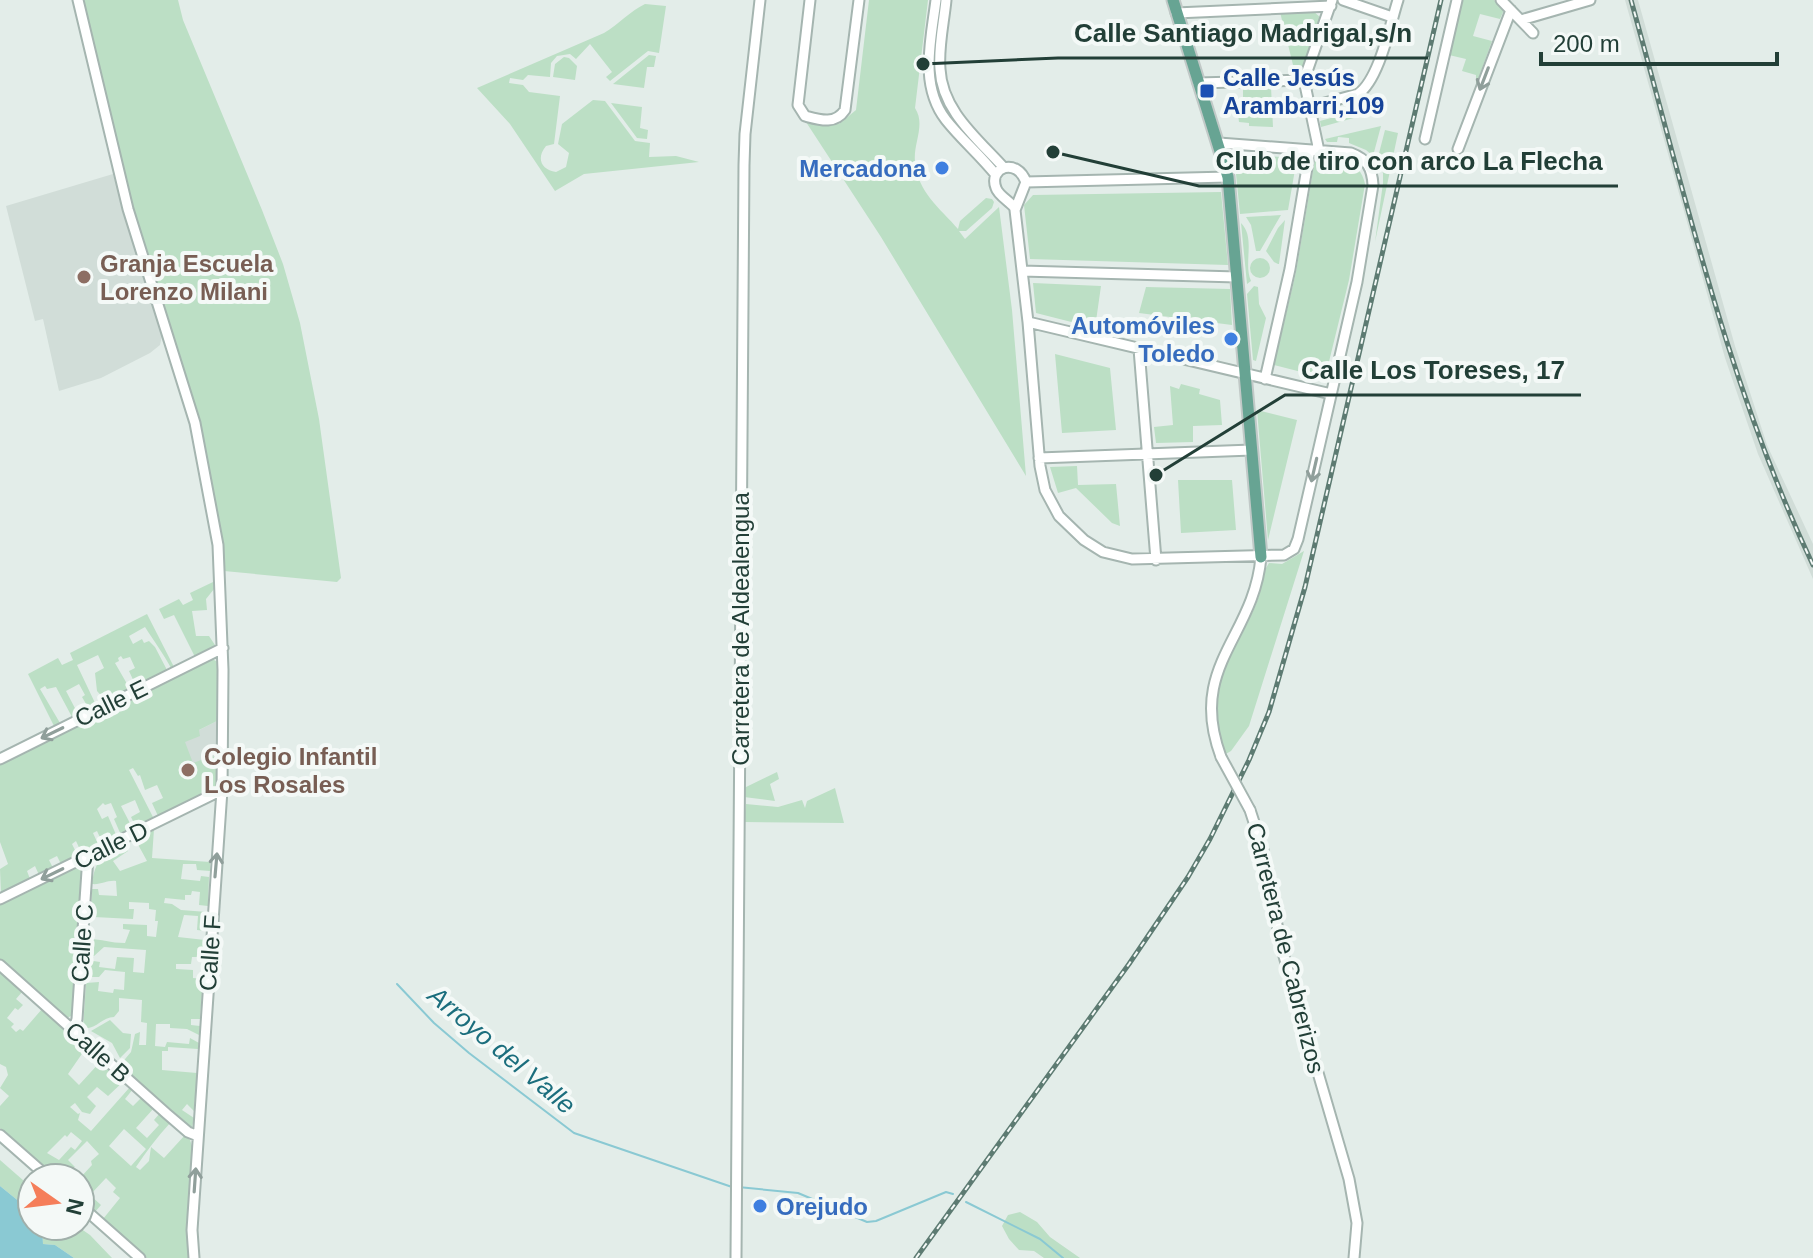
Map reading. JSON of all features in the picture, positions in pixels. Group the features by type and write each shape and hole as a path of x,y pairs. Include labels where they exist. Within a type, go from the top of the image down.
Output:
{"main road":[{"path":"1173,0 1228,177 1261,557"}],"street":[{"name":"Calle F","path":"78,0 125,199 195,423 218,545 223,648 222,790 192,1230 194,1258"},
{"name":"Carretera de Aldealengua","path":"736,1258 744,165 760,0"},
{"path":"810,0 798,105 805,116 821,119 835,119 845,110 859,0"},
{"path":"936,0 929,57 931,87 946,119 1000,171"},
{"path":"946,0 939,59 942,84 955,114 1000,171 997,190 1014,207"},
{"path":"1343,0 1392,17"},
{"path":"1310,107 1364,90 1374,73 1398,0"},
{"path":"1425,139 1457,0"},
{"path":"1501,0 1533,33"},
{"path":"1521,20 1590,0"},
{"path":"1176,13 1312,8 1332,3"},
{"path":"1265,379 1315,150 1304,80 1332,3"},
{"path":"1312,8 1320,11 1326,19"},
{"path":"1458,149 1511,10"},
{"path":"1198,83 1304,80"},
{"path":"1000,171 1014,167 1023,172 1026,182 1014,207 1028,322 1039,458 1048,496 1059,516 1076,534 1103,552 1132,559 1288,554 1298,539 1357,282 1373,185 1368,163 1351,153 1219,143"},
{"path":"1026,182 1228,177"},
{"path":"1004,197 1013,198 1021,194"},
{"path":"1022,271 1237,277"},
{"path":"1028,322 1331,394"},
{"path":"1139,349 1156,560"},
{"path":"1039,458 1252,450"},
{"name":"Carretera de Cabrerizos","path":"1261,557 1254,598 1224,653 1213,688 1212,727 1221,757 1250,810 1263,850 1281,946 1349,1179 1357,1223 1354,1258"},
{"name":"Calle E","path":"0,759 223,648"},
{"name":"Calle D","path":"0,899 222,790"},
{"name":"Calle C","path":"74,1030 88,856"},
{"name":"Calle B","path":"0,965 188,1132 198,1136"},
{"path":"0,1135 31,1162"},
{"path":"96,1219 140,1258"}],"shaded area":[{"path":"1625,0 1638,0 1735,346 1767,445 1813,544 1813,579 1758,454 1725,358"},
{"name":"Granja Escuela Lorenzo Milani","path":"113,174 162,336 160,345 101,378 59,391 43,319 35,321 6,206"},
{"name":"Colegio Infantil Los Rosales","path":"219,720 217,785 212,790 150,755"}],"green space":[{"path":"83,0 178,0 183,20 283,264 300,323 319,419 341,578 337,582 224,571 222,539 199,419 132,207"},
{"path":"869,0 928,0 915,108 919,128 915,162 925,191 958,229 960,221 986,198 992,199 992,208 966,231 959,231 965,239 999,207 1012,310 1026,476 881,237 806,122 839,124 856,110"},
{"path":"1462,0 1494,0 1504,10 1500,19 1480,14 1473,36 1492,41 1476,85 1476,75 1462,71 1466,59 1449,55"},
{"path":"645,4 666,6 659,53 648,51 610,81 606,77 612,72 590,44 576,59 570,54 557,56 551,63 550,77 528,75 523,80 510,78 509,83 523,85 529,92 560,96 554,144 546,146 541,155 542,163 551,171 566,167 569,153 558,144 562,124 593,100 605,101 635,141 650,143 649,157 676,156 699,162 584,174 555,191 510,124 477,88 604,33"},
{"path":"1313,11 1321,18 1305,70 1295,73 1280,12"},
{"path":"649,55 656,56 654,67 647,67 644,88 613,84"},
{"path":"564,57 577,66 575,80 553,77 555,64"},
{"path":"1243,87 1271,87 1273,127 1249,126 1249,123 1239,122 1236,98 1243,98"},
{"path":"611,103 642,107 640,128 648,130 647,139 637,138"},
{"path":"1371,107 1372,113 1321,127 1320,121"},
{"path":"1381,126 1373,156 1349,143 1349,138 1338,137 1337,142 1327,142 1325,139"},
{"path":"1385,130 1398,133 1375,242 1383,183 1383,173 1377,161"},
{"path":"1234,154 1297,158 1288,210 1240,214"},
{"path":"1315,159 1353,165 1365,184 1349,280 1325,378 1274,365 1296,272"},
{"path":"1221,192 1228,265 1030,259 1024,205 1033,195"},
{"path":"1281,215 1260,251 1256,251 1251,225 1246,217"},
{"path":"1285,220 1279,264 1278,264 1266,251"},
{"path":"1241,223 1249,243 1251,281 1247,284"},
{"path":"1260,258 1267,261 1270,268 1267,275 1260,278 1253,275 1250,268 1253,261"},
{"path":"1033,283 1101,286 1095,328 1036,313"},
{"path":"1254,286 1258,287 1259,304 1266,318 1256,361 1253,360 1247,294"},
{"path":"1146,287 1230,289 1232,325 1139,313"},
{"path":"1055,354 1110,368 1116,430 1062,433"},
{"path":"1181,384 1200,389 1199,394 1220,400 1222,425 1193,426 1193,442 1156,443 1154,427 1173,425 1170,386 1179,389"},
{"path":"1257,410 1297,420 1268,540"},
{"path":"1077,466 1078,485 1116,484 1120,526 1112,523 1076,488 1058,493 1050,467"},
{"path":"1178,480 1232,480 1236,530 1181,533"},
{"path":"1304,551 1249,726 1231,751 1224,755 1216,710 1221,678 1256,604 1269,563 1282,564"},
{"path":"213,582 214,589 206,599 207,610 192,611 196,636 209,636 215,645 195,657 174,615 164,619 159,609 179,599 183,605 193,600 190,593"},
{"path":"147,614 174,667 171,668 145,627 129,636 133,644 142,639 144,643 149,641 167,670 136,686 129,671 135,668 130,657 123,659 121,656 115,663 130,689 106,701 97,691 95,673 104,668 98,655 77,665 96,705 89,709 79,684 66,691 78,714 72,717 56,687 47,689 45,686 40,689 60,723 54,726 28,674 58,658 62,665 73,660 70,653"},
{"path":"212,659 218,662 219,720 199,730 200,736 185,742 193,763 212,756 219,759 215,788 158,816 152,803 163,798 157,785 145,790 140,775 133,768 129,770 154,819 136,827 131,817 140,812 135,800 121,806 133,829 121,835 111,803 103,803 97,809 102,819 108,816 117,837 103,844 97,831 93,833 99,846 82,854 76,841 72,844 78,856 61,864 57,856 49,860 53,868 39,875 35,866 27,871 30,879 1,894 0,869 8,864 0,842 0,764"},
{"path":"777,772 779,779 770,784 775,801 744,797 744,788"},
{"path":"835,788 844,823 744,822 746,804 778,807 802,800 805,808 807,801"},
{"path":"154,829 152,858 210,862 210,871 197,870 196,864 183,864 181,879 200,881 201,876 209,877 208,906 199,905 200,892 192,891 191,895 185,895 185,900 165,898 164,903 181,910 207,912 206,931 197,930 198,916 184,915 178,937 205,940 204,957 192,957 191,964 176,964 176,969 193,970 193,978 203,979 200,1019 191,1019 191,1025 200,1026 199,1035 187,1029 170,1028 170,1024 156,1024 155,1046 165,1047 167,1042 189,1044 190,1038 199,1043 198,1049 168,1047 168,1051 162,1051 162,1070 197,1073 194,1111 187,1104 182,1110 194,1118 192,1128 120,1065 131,1052 135,1034 140,1032 139,1045 146,1045 147,1023 141,1022 142,1000 119,998 119,1011 114,1017 83,1028 86,983 99,982 98,991 113,993 114,989 124,990 125,972 105,970 99,977 86,977 87,960 100,962 99,967 115,969 117,957 134,958 133,972 144,973 146,950 104,947 94,956 88,954 89,939 125,943 130,930 123,929 123,924 147,925 147,936 156,937 158,921 155,921 156,910 149,909 149,903 129,902 129,909 134,909 133,919 94,917 91,909 92,889 98,889 99,895 117,896 116,881 92,884 95,869 105,855 124,844 128,851 113,861 120,871 147,861 135,839"},
{"path":"76,868 82,871 73,1015 67,1018 0,959 0,905"},
{"path":"0,972 22,992 16,999 23,1005 18,1010 15,1008 7,1018 14,1024 11,1027 16,1032 20,1029 23,1031 42,1009 86,1048 68,1074 79,1085 101,1061 124,1081 108,1096 97,1087 87,1097 96,1106 90,1114 82,1112 75,1103 70,1107 80,1113 78,1120 91,1131 130,1087 133,1089 125,1099 133,1106 142,1097 154,1108 136,1128 147,1138 159,1125 154,1120 160,1113 171,1122 152,1144 136,1167 140,1170 149,1161 151,1147 164,1158 185,1135 190,1140 193,1149 189,1258 147,1258 103,1219 120,1198 113,1192 116,1188 106,1178 96,1189 96,1162 91,1161 99,1154 87,1141 68,1160 70,1162 38,1162 0,1128 0,1106 9,1096 0,1088 8,1075 6,1067 0,1064","holes":["124,1129 146,1149 131,1166 109,1146","71,1132 82,1141 75,1150 71,1147 59,1160 47,1153"]},
{"path":"110,1020 123,1033 131,1034 130,1048 120,1058 112,1043 91,1031"},
{"path":"0,1160 16,1174 16,1199 0,1186"},
{"path":"1020,1212 1037,1222 1050,1237 1080,1258 1044,1258 1034,1251 1019,1250 1002,1226 1008,1215"},
{"path":"96,1241 112,1258 74,1258 55,1245 43,1244"}],"water":[{"path":"0,1186 16,1199 16,1242 55,1245 74,1258 0,1258"}],"waterway":[{"name":"Arroyo del Valle","path":"397,984 434,1023 469,1053 574,1133 732,1187"},
{"name":"Arroyo del Valle","path":"738,1187 798,1193 867,1222 946,1192 953,1194"},
{"name":"Arroyo del Valle","path":"966,1202 1040,1239 1063,1258"}],"railway":[{"path":"916,1258 1129,964 1188,877 1249,760 1269,712 1305,587 1441,0"},
{"path":"1631,0 1689,216 1732,358 1756,428 1813,565"}],"place":[{"name":"Calle Santiago Madrigal,s/n","path":"923,64"},
{"name":"Calle Jesús Arambarri,109","path":"1207,91"},
{"name":"Club de tiro con arco La Flecha","path":"1053,152"},
{"name":"Mercadona","path":"942,168"},
{"name":"Granja Escuela Lorenzo Milani","path":"84,277"},
{"name":"Automóviles Toledo","path":"1231,339"},
{"name":"Calle Los Toreses, 17","path":"1156,475"},
{"name":"Colegio Infantil Los Rosales","path":"188,770"},
{"name":"Orejudo","path":"760,1206"}]}
